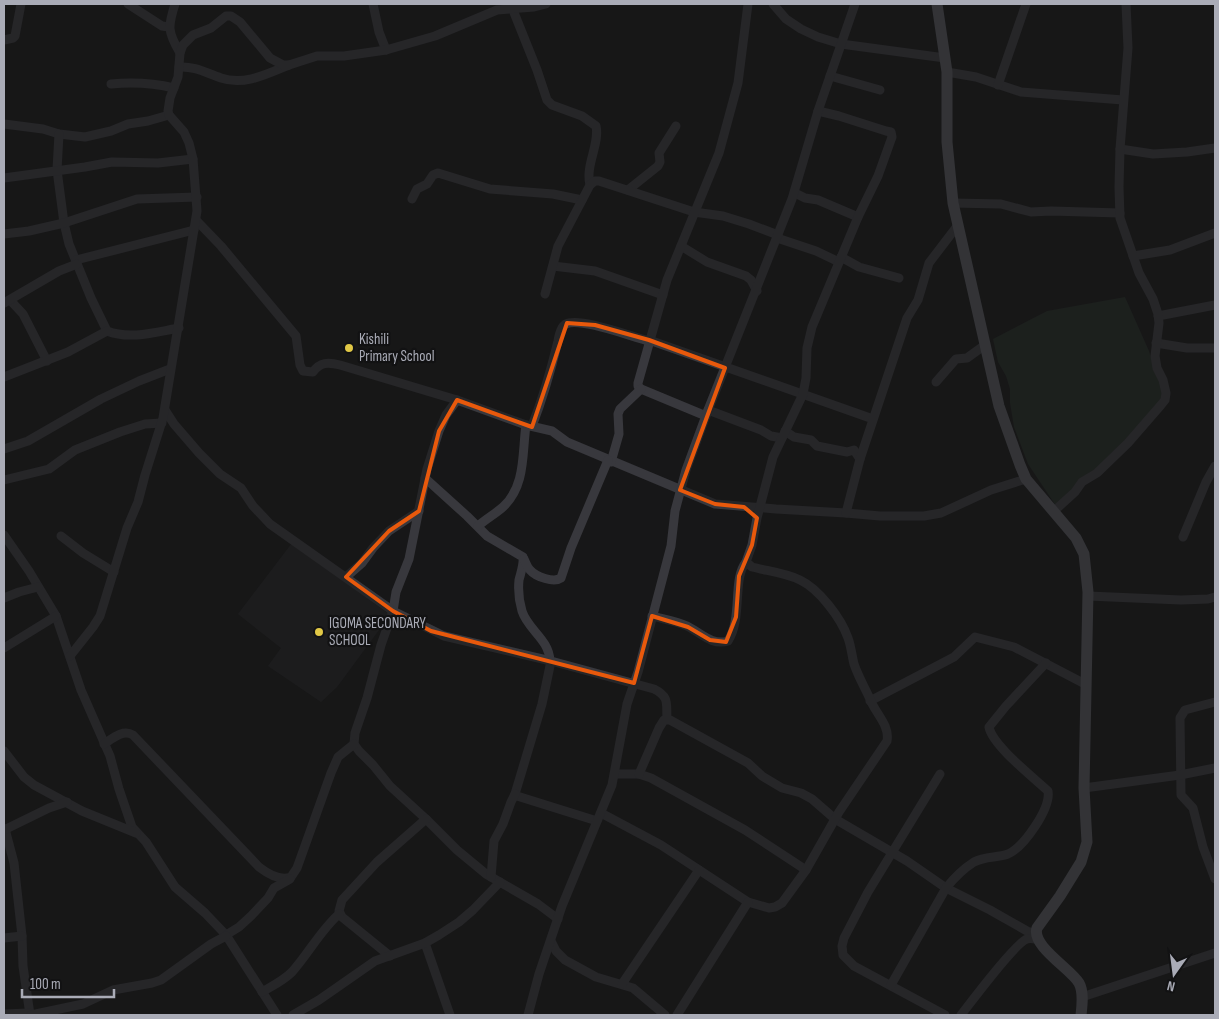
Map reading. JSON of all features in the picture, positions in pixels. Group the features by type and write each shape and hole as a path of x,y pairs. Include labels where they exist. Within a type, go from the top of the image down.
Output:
{"main road":[{"path":"937,4 947,72 947,142 953,203 999,406 1026,479 1076,538 1084,554 1088,596 1084,788 1087,842 1085,851 1074,874 1037,928 1037,937 1079,982 1082,997 1081,1015"}],"street":[{"path":"4,40 15,36 21,4"},
{"path":"128,4 162,26 169,27"},
{"path":"175,4 169,21 169,27 180,53"},
{"path":"373,4 378,32 386,50"},
{"path":"179,67 193,67 222,79 244,81 317,56 344,56 386,50 435,36 497,7 513,10 545,4"},
{"path":"748,4 738,83 716,161 694,212 663,295 638,386 707,413 761,430 771,436 783,434 811,440 817,446 847,452 854,450 860,459"},
{"path":"773,4 786,19 801,29 841,44 944,58"},
{"path":"528,1015 539,974 552,941 558,919 612,785 628,704 671,546 675,511 680,490 707,413 757,291 794,193 818,111 855,4"},
{"path":"998,84 1026,4"},
{"path":"1054,511 1075,492 1082,482 1097,473 1128,443 1165,400 1165,387 1157,368 1158,316 1153,298 1143,282 1127,240 1120,213 1120,149 1128,48 1126,4"},
{"path":"513,10 537,70 546,100 582,116 596,126 597,133 588,177 590,185"},
{"path":"70,656 96,622 127,528 138,502 165,410 170,369 179,328 196,220 197,197 193,159 187,136 169,115 170,98 179,67 180,53 183,45 193,35 211,28 226,16 230,16 240,22 270,58 283,65 289,65"},
{"path":"947,72 976,77 1021,92 1123,100"},
{"path":"830,76 880,90"},
{"path":"111,84 144,83 174,88"},
{"path":"652,616 688,626 710,640 722,642 728,641 736,617 740,576 752,545 757,518 774,457 803,394 806,378 807,348 812,326 878,176 892,134 891,132 866,124 818,111"},
{"path":"4,124 43,129 59,134 85,138 128,124 169,115"},
{"path":"628,190 658,166 660,162 659,153 676,126"},
{"path":"59,134 57,170 64,223 97,313 107,331"},
{"path":"1120,149 1154,154 1215,148"},
{"path":"4,178 112,162 158,162 193,159"},
{"path":"412,199 417,189 427,184 433,175 438,173 490,189 552,194 582,200"},
{"path":"545,294 558,246 590,185 595,181 694,212 723,216 749,224 859,267 899,278"},
{"path":"794,193 805,198 818,200 858,218"},
{"path":"4,234 29,231 64,223 137,199 197,197"},
{"path":"953,203 1001,204 1031,212 1120,213"},
{"path":"196,220 221,246 296,336 300,365 303,371 313,372 318,366 332,363 457,400 529,426 552,430 567,442 715,504 880,516 924,516 941,513 991,490 1026,479"},
{"path":"846,513 860,459 907,318 918,300 929,263 958,224"},
{"path":"47,361 22,314 6,301 77,262 194,230"},
{"path":"1133,256 1170,250 1215,233"},
{"path":"681,246 707,262 746,276 751,280 757,291"},
{"path":"553,266 595,271 663,295"},
{"path":"1158,316 1215,305"},
{"path":"478,526 504,506 519,484 529,426 544,396 558,337 566,323 576,322 595,325 649,341 873,419"},
{"path":"4,377 68,352 107,331 121,335 138,335 179,328"},
{"path":"1156,343 1187,348 1215,348"},
{"path":"936,382 956,359 967,358 985,345"},
{"path":"4,449 28,441 108,396 170,369"},
{"path":"425,478 493,541 515,551 524,559 531,572 557,581 561,578 571,548 610,461 619,434 618,414 620,409 635,393 642,389"},
{"path":"4,1014 30,1014 83,1004 112,990 161,980 211,944 239,927 268,898 278,884 289,881 310,834 330,772 338,757 354,744 382,645 394,612 396,592 409,559 425,478 439,430 446,415 457,400"},
{"path":"165,410 174,424 212,466 241,488 262,516 284,535 394,612 444,636 550,661 654,689 662,693 667,702 667,720"},
{"path":"4,480 49,469 75,450 120,432 144,424 162,424"},
{"path":"1183,537 1206,482 1215,466"},
{"path":"744,506 757,518"},
{"path":"346,577 362,563 389,531 419,512"},
{"path":"4,535 56,616 81,690 110,756 128,819 136,833 146,842 175,887 205,913 226,936 276,1015"},
{"path":"61,536 114,572"},
{"path":"492,877 494,841 515,794 542,704 550,661 550,652 525,618 522,610 519,582 524,559"},
{"path":"515,794 599,817 661,846 748,902 768,908 782,903 806,870 835,819 887,740 887,729 870,701 855,667 843,624 828,604 799,579 752,567 746,562"},
{"path":"4,598 38,587"},
{"path":"1088,596 1181,600 1215,597"},
{"path":"4,648 56,616"},
{"path":"870,701 954,657 974,637 1014,647 1085,684"},
{"path":"891,985 946,888 955,877 976,861 1008,854 1015,850 1029,834 1046,804 1049,796 1048,791 1006,751 989,727 1046,663"},
{"path":"1215,702 1185,710 1180,718 1181,795 1192,808 1203,847 1215,879"},
{"path":"639,774 659,728 664,720 667,720"},
{"path":"667,720 748,763 762,776 782,788 801,793 824,808 835,819 907,861 946,888 1037,937"},
{"path":"104,744 124,732 129,732 153,754 259,867 268,874 287,878 291,877"},
{"path":"354,744 390,786 456,850 492,877 538,904 558,919"},
{"path":"6,757 24,778 47,793 136,833"},
{"path":"1084,788 1180,775 1215,768"},
{"path":"615,774 639,774 651,778 745,830 806,870"},
{"path":"940,774 868,892 844,938 842,946 843,955 854,966 945,1015"},
{"path":"30,1014 23,966 22,936 14,863 4,829 66,802"},
{"path":"262,992 291,972 320,934 339,914 342,900 355,885 377,862 426,819"},
{"path":"622,984 699,870"},
{"path":"293,1015 319,1000 375,961 425,944 459,922 500,882"},
{"path":"677,1015 748,902"},
{"path":"339,914 390,956"},
{"path":"4,938 22,936"},
{"path":"961,1015 1023,941 1037,937"},
{"path":"552,941 560,956 596,977 633,988 665,1015"},
{"path":"425,944 450,1015"},
{"path":"1082,997 1215,953"}],"highlighted area":[{"path":"567,323 595,325 649,340 725,368 680,490 715,504 744,507 757,518 752,545 739,576 736,617 726,642 710,640 688,627 652,616 634,683 431,631 393,611 346,577 389,531 419,511 439,431 457,400 532,427"}],"shaded area":[{"path":"1125,297 1149,351 1166,398 1134,438 1086,476 1058,509 1028,464 1014,427 1010,389 1006,376 998,362 993,339 1047,311"},
{"name":"IGOMA SECONDARY SCHOOL","path":"292,543 390,615 337,687 321,702 268,666 281,648 238,614"}],"place":[{"name":"Kishili Primary School","path":"349,348"},
{"name":"IGOMA SECONDARY SCHOOL","path":"319,632"}]}
